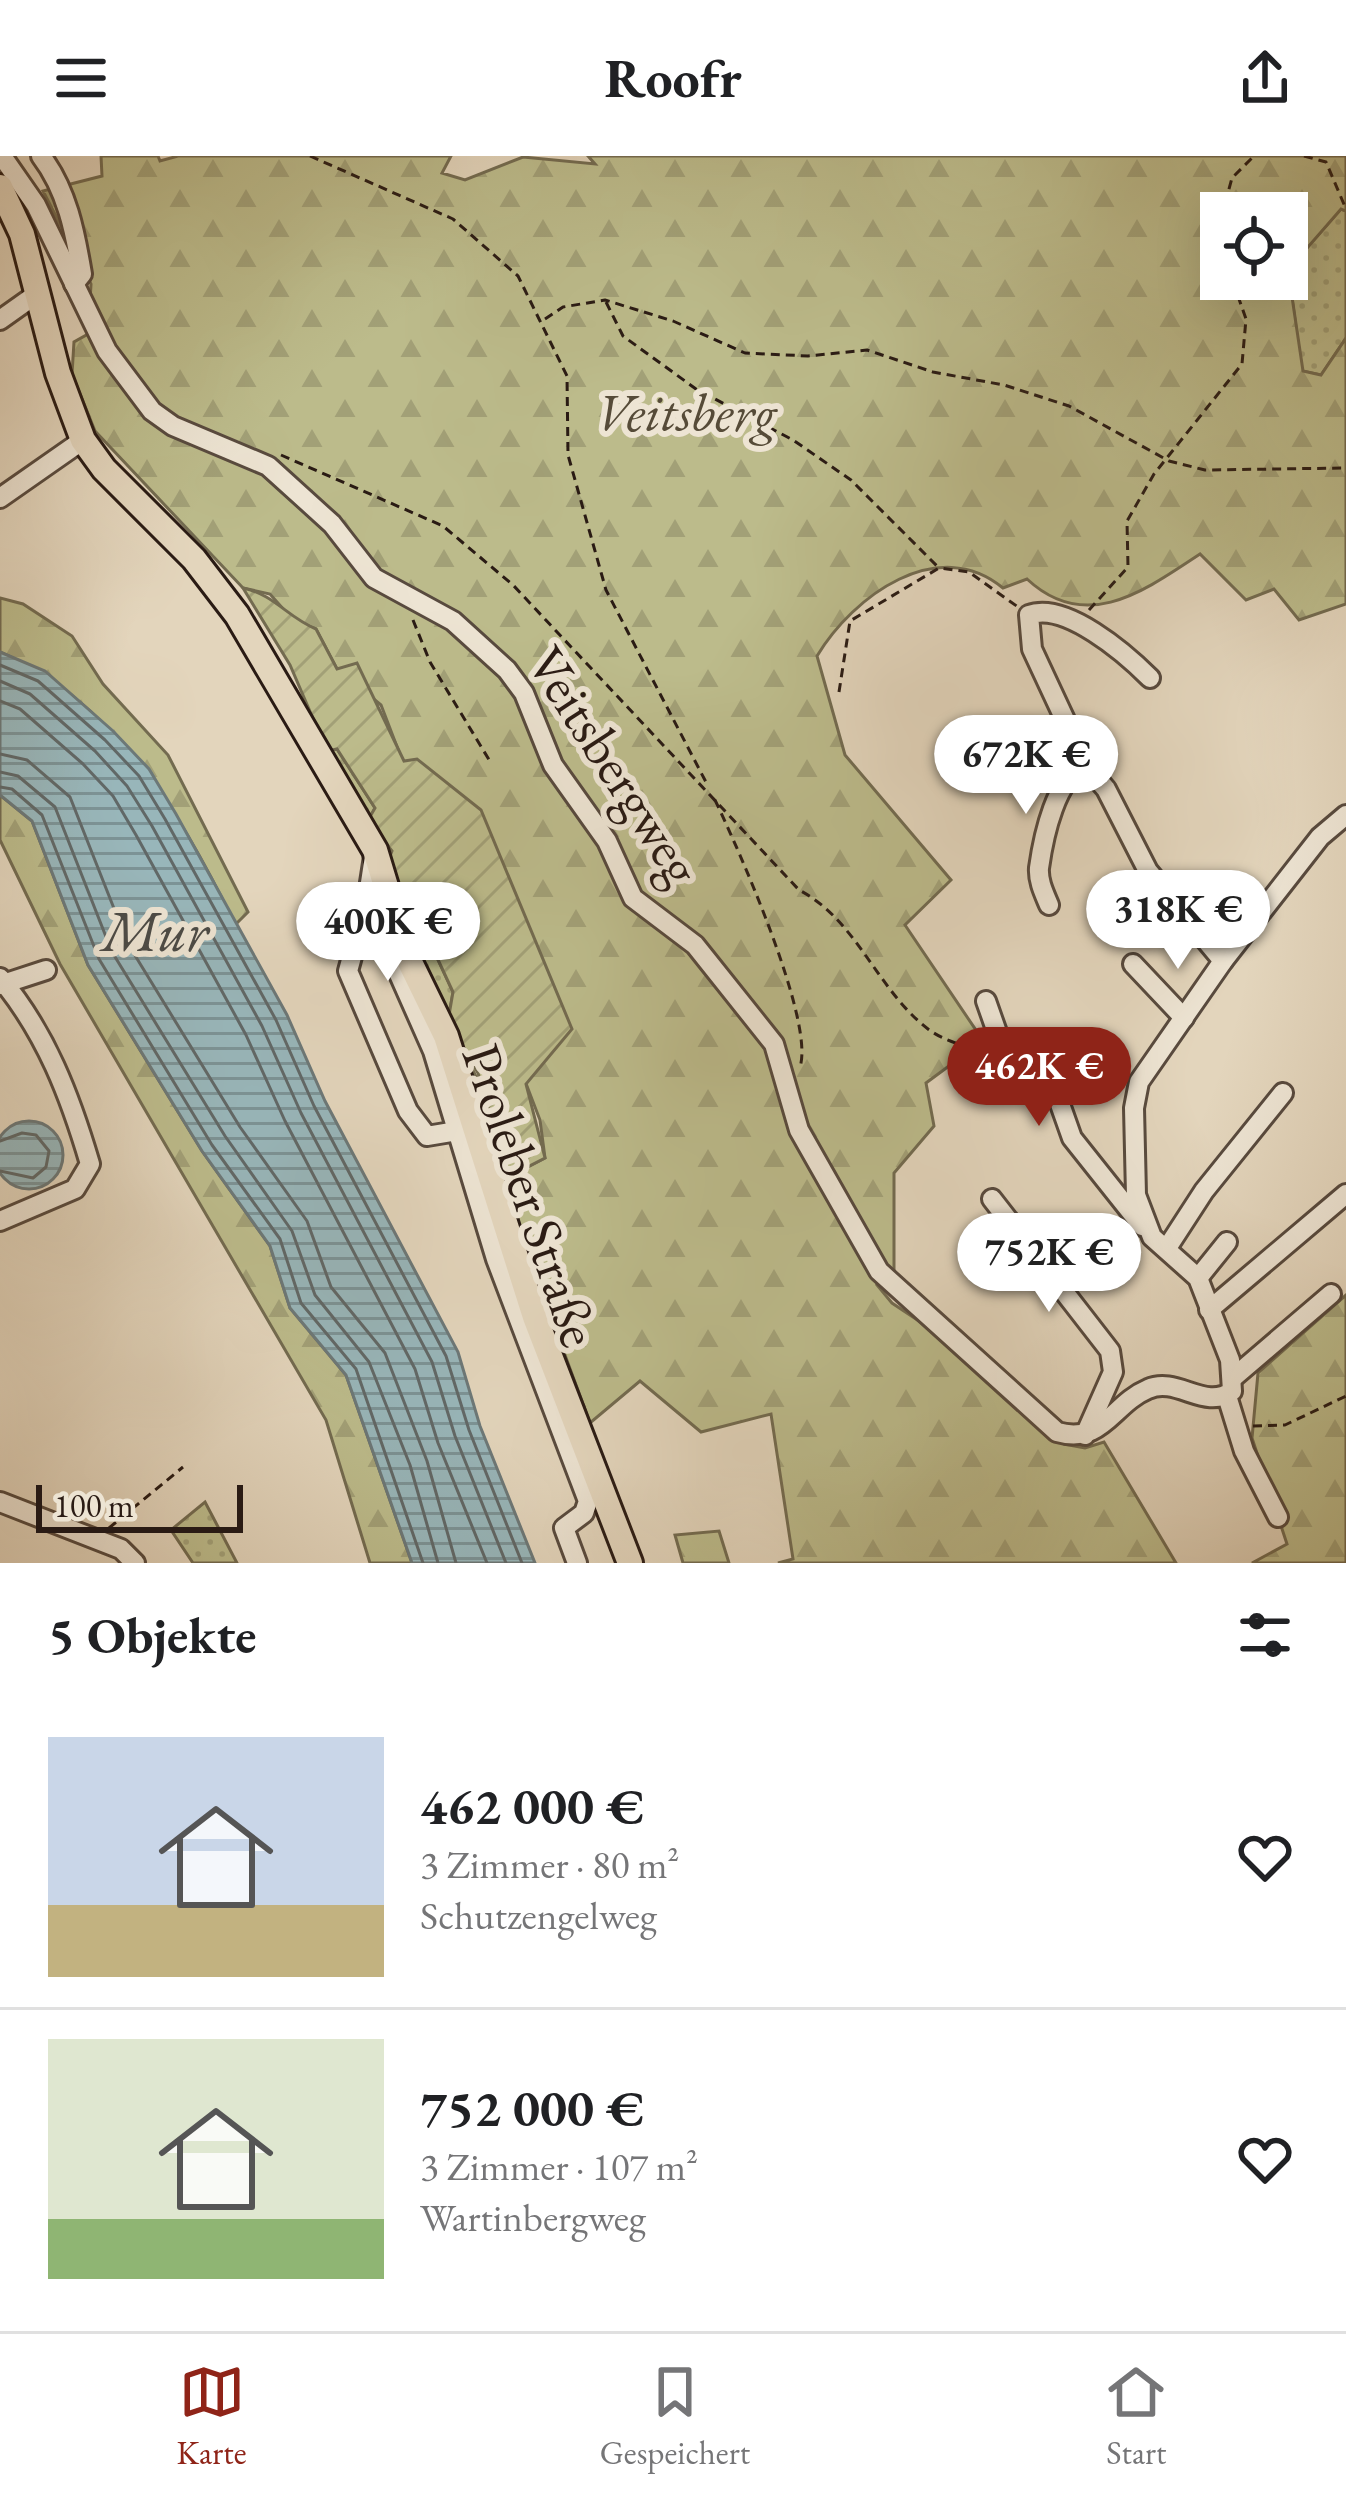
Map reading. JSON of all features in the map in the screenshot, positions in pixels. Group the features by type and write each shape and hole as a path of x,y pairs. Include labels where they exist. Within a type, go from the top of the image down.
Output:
{"main road":[{"name":"Proleber Straße","path":"0,187 22,234 70,412 83,440 104,469 194,559 237,615 375,850 407,956 446,1036 535,1317 630,1563"}],"street":[{"name":"Veitsbergweg","path":"2,156 36,206 107,351 152,411 191,435 268,466 332,524 374,578 453,621 507,670 524,693 553,765 608,841 633,898 694,945 774,1044 799,1130 894,1290 964,1343 1057,1432 1084,1436"},
{"path":"41,156 57,176 76,238 82,274 74,284"},
{"path":"0,320 38,293"},
{"path":"0,497 83,440"},
{"path":"1150,678 1112,642 1042,611 1029,615 1032,649 1087,767 1106,789 1148,871 1223,961"},
{"path":"1049,905 1039,871 1059,796 1068,777 1087,767"},
{"path":"1160,1243 1136,1195 1134,1108 1139,1082 1223,961 1320,837 1346,815"},
{"path":"375,850 367,902 350,959 352,984 415,1123 427,1136 457,1131"},
{"name":"Proleber Straße","path":"367,902 433,1051 496,1259 588,1501 584,1513 564,1528 577,1563"},
{"path":"1133,964 1184,1018"},
{"path":"0,1221 76,1189 90,1164 71,1098 36,1027 2,982 46,970"},
{"path":"986,1000 999,1038 1049,1073 1072,1138 1160,1243 1198,1278 1230,1386 1235,1421 1277,1517"},
{"path":"1160,1243 1283,1093"},
{"path":"1209,1310 1346,1195"},
{"path":"992,1199 1110,1351 1113,1372 1084,1436"},
{"path":"1198,1278 1227,1243"},
{"path":"1084,1436 1106,1425 1144,1390 1159,1385 1230,1386 1331,1294"},
{"path":"0,1502 128,1556"}],"path":[{"path":"310,156 453,219 518,276 544,320 550,350 567,376 568,455 606,590 712,793 770,923 799,1019 802,1062 784,1074"},
{"path":"1228,192 1232,178 1254,156"},
{"path":"1304,156 1326,162 1346,209"},
{"path":"544,320 562,308 605,300 673,321 745,353 808,356 867,350 933,372 1004,386 1069,406 1169,461 1205,470 1346,468"},
{"path":"605,300 623,336 697,389 793,440 851,479 939,568 969,572 1029,615"},
{"path":"1074,623 1109,592 1128,567 1127,521 1154,474 1242,364 1246,319 1239,300"},
{"path":"274,452 443,526 513,585 799,890 830,911 914,1016 932,1032 1000,1057"},
{"path":"839,692 850,621 939,568"},
{"path":"401,596 430,662 491,763"},
{"path":"1054,1083 1105,1090 1139,1082"},
{"path":"1235,1421 1258,1427 1285,1425 1346,1396"},
{"path":"94,1540 183,1467"}],"green space":[{"name":"Veitsberg","path":"101,156 158,156 160,161 178,156 451,156 442,173 465,180 523,157 595,164 588,156 1346,156 1346,211 1341,209 1308,247 1308,192 1200,192 1200,300 1292,300 1303,371 1321,375 1346,338 1346,604 1299,620 1274,589 1246,600 1200,554 1136,593 1093,605 1071,604 1027,579 1003,588 978,573 952,567 899,579 875,594 852,612 817,656 845,755 951,880 905,925 986,1045 975,1072 953,1063 926,1083 934,1126 894,1173 894,1270 877,1285 892,1303 937,1333 1064,1444 1085,1448 1104,1442 1176,1563 778,1563 793,1559 771,1414 701,1432 640,1381 590,1423 501,1181 545,1158 540,1120 381,705 337,669 316,629 293,620 270,594 243,588 95,431 72,374 74,342 88,334 91,284 43,191 102,176"},
{"path":"1341,209 1346,211 1346,338 1321,375 1302,371 1292,300 1308,300 1308,246"},
{"path":"243,588 316,629 337,669 357,663 404,761 417,759 481,810 572,1029 526,1084 545,1158 508,1177 478,1073 448,1021 453,992 409,897 396,887 388,861 392,851 368,820 375,808 337,749 327,751 290,665"},
{"path":"0,598 23,604 72,636 103,684 168,755 248,912 235,925 168,804 111,731 41,673 0,652"},
{"path":"337,749 375,808 369,820 392,851 388,861 327,751"},
{"path":"0,795 32,821 88,965 202,1151 270,1246 290,1308 346,1375 412,1563 370,1563 326,1420 60,964 0,840"},
{"path":"396,887 409,897 453,992 448,1021 410,936"},
{"path":"454,1037 481,1087 493,1122 508,1177 499,1182"},
{"path":"1346,1295 1346,1563 1252,1563 1287,1544 1252,1438 1258,1373"},
{"path":"205,1502 237,1563 193,1563 171,1530"},
{"path":"719,1531 729,1563 683,1563 675,1535"}],"water":[{"name":"Mur","path":"0,652 45,671 113,731 149,769 176,814 287,1015 325,1101 458,1352 480,1426 535,1563 412,1563 346,1375 290,1308 270,1246 202,1151 88,965 32,821 0,795"},
{"path":"16,1124 42,1124 60,1142 60,1168 42,1186 16,1186 -1,1170 -1,1140"}]}
